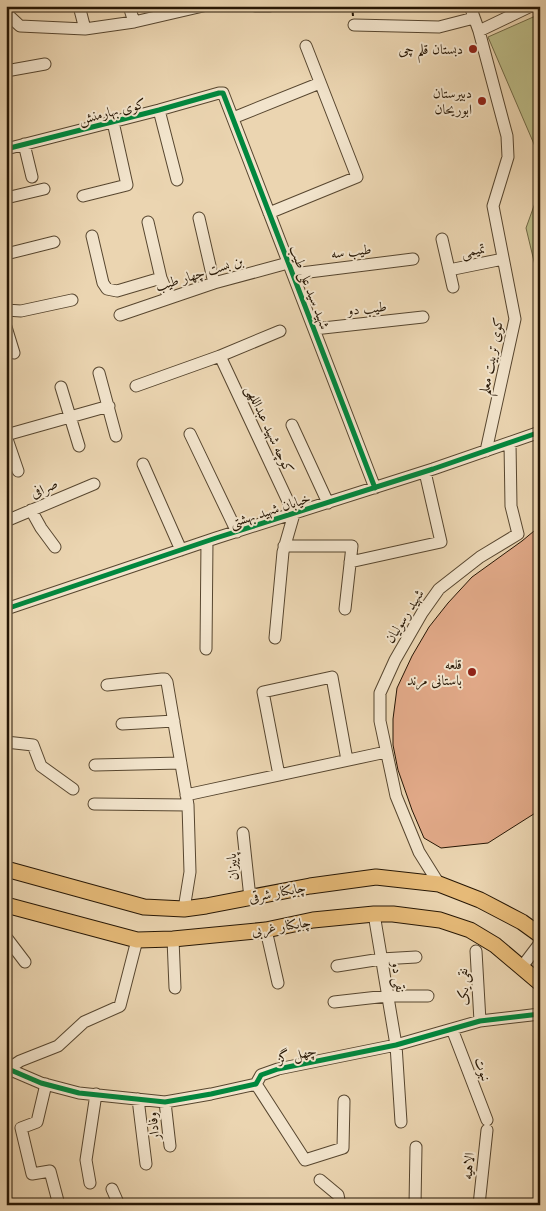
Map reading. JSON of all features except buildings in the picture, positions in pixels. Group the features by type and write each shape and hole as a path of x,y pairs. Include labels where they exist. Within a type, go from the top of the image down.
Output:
{"main road":[{"name":"چایکنار شرقی","path":"6,869 144,907 184,909 310,886 376,877 439,884 480,900 522,922 540,935"},
{"name":"چایکنار غربی","path":"6,905 138,940 173,939 266,930 313,920 374,914 393,914 440,920 470,930 496,945 521,968 539,981"}],"street":[{"path":"79,6 84,29"},
{"path":"128,6 134,22"},
{"path":"6,13 20,26 84,29 134,22 202,6"},
{"name":"کوی تربیت معلم","path":"470,6 479,31 507,136 508,157 492,206 515,319 486,451"},
{"path":"479,31 531,6"},
{"path":"354,25 439,27 474,18"},
{"path":"270,214 357,177 306,46"},
{"path":"6,71 45,64"},
{"path":"233,118 320,83"},
{"name":"شهید سید علی طیب","path":"223,93 375,488"},
{"name":"کوی بهارمنش","path":"6,149 223,93"},
{"path":"159,110 177,180"},
{"path":"83,196 127,185 113,122"},
{"path":"24,144 32,177"},
{"path":"6,198 44,189"},
{"path":"199,218 214,284"},
{"path":"148,222 161,278 169,297"},
{"path":"92,236 103,283 107,289 118,291 161,278"},
{"path":"442,239 453,286"},
{"path":"6,254 54,242"},
{"name":"طیب سه","path":"293,274 414,258"},
{"name":"تمیمی","path":"449,270 503,259"},
{"name":"بن بست چهار طیب","path":"120,315 169,297 288,263"},
{"path":"6,310 21,311 72,300"},
{"name":"طیب دو","path":"314,329 423,318"},
{"path":"6,327 14,353"},
{"path":"136,386 220,356 280,331"},
{"name":"کوچه شهید عبداللهی","path":"220,356 294,514"},
{"path":"99,373 116,436"},
{"path":"61,386 79,446"},
{"path":"18,471 6,435 109,406"},
{"path":"292,425 328,503"},
{"name":"خیابان شهید بهشتی","path":"6,609 207,541 425,472 540,432"},
{"path":"190,434 237,532"},
{"name":"شهید رسولیان","path":"439,884 419,852 396,796 380,721 380,693 395,660 422,613 439,589 480,557 518,534 511,506 510,443"},
{"path":"143,464 181,550"},
{"path":"350,562 441,542 425,472"},
{"name":"صرافی","path":"6,520 94,484"},
{"path":"31,510 55,547"},
{"path":"276,638 282,552 294,514"},
{"path":"206,649 207,541"},
{"path":"284,546 352,546 345,609"},
{"path":"279,775 263,692 332,677 347,760"},
{"path":"107,685 165,679 187,800 190,872 184,909"},
{"path":"122,724 174,721"},
{"path":"6,742 33,745 41,766 73,789"},
{"path":"94,804 187,800 279,775 386,752"},
{"path":"95,765 181,763"},
{"name":"پاییزان","path":"243,834 250,898"},
{"name":"نقی دو","path":"374,914 396,1045 401,1122"},
{"path":"266,930 278,984"},
{"path":"6,937 26,962"},
{"path":"173,939 175,988"},
{"path":"7,1069 20,1061 58,1046 84,1022 120,1006 138,940"},
{"path":"521,968 540,943"},
{"name":"نقی یک","path":"476,952 480,1021"},
{"path":"337,966 416,956"},
{"path":"334,1002 387,996 428,996"},
{"name":"چهل گز","path":"7,1069 46,1084 79,1093 165,1102 256,1084 261,1075 278,1069 396,1045 480,1021 539,1016"},
{"name":"نبوت","path":"452,1029 487,1126"},
{"path":"46,1084 37,1122 20,1128 32,1174 50,1171 59,1205"},
{"path":"256,1084 305,1160 343,1148 344,1101"},
{"path":"90,1183 86,1160 96,1094"},
{"path":"138,1099 146,1164"},
{"name":"وفادار","path":"165,1102 170,1146"},
{"name":"الاهیه","path":"479,1205 487,1126"},
{"path":"415,1205 416,1147"},
{"path":"320,1180 338,1195 340,1205"},
{"path":"112,1189 119,1205"}],"green space":[{"path":"540,14 540,158 488,37"},
{"path":"540,189 540,282 539,282 526,228"}],"cycle path":[{"path":"6,149 223,93 375,488"},
{"path":"6,609 540,432"},
{"path":"6,1068 41,1083 79,1093 165,1102 256,1084 261,1075 278,1069 396,1045 480,1021 540,1014"}],"place":[{"name":"دبستان قلم چی","path":"473,49"},
{"name":"دبیرستان ابوریحان","path":"482,101"},
{"name":"قلعه باستانی مرند","path":"472,672"}]}
